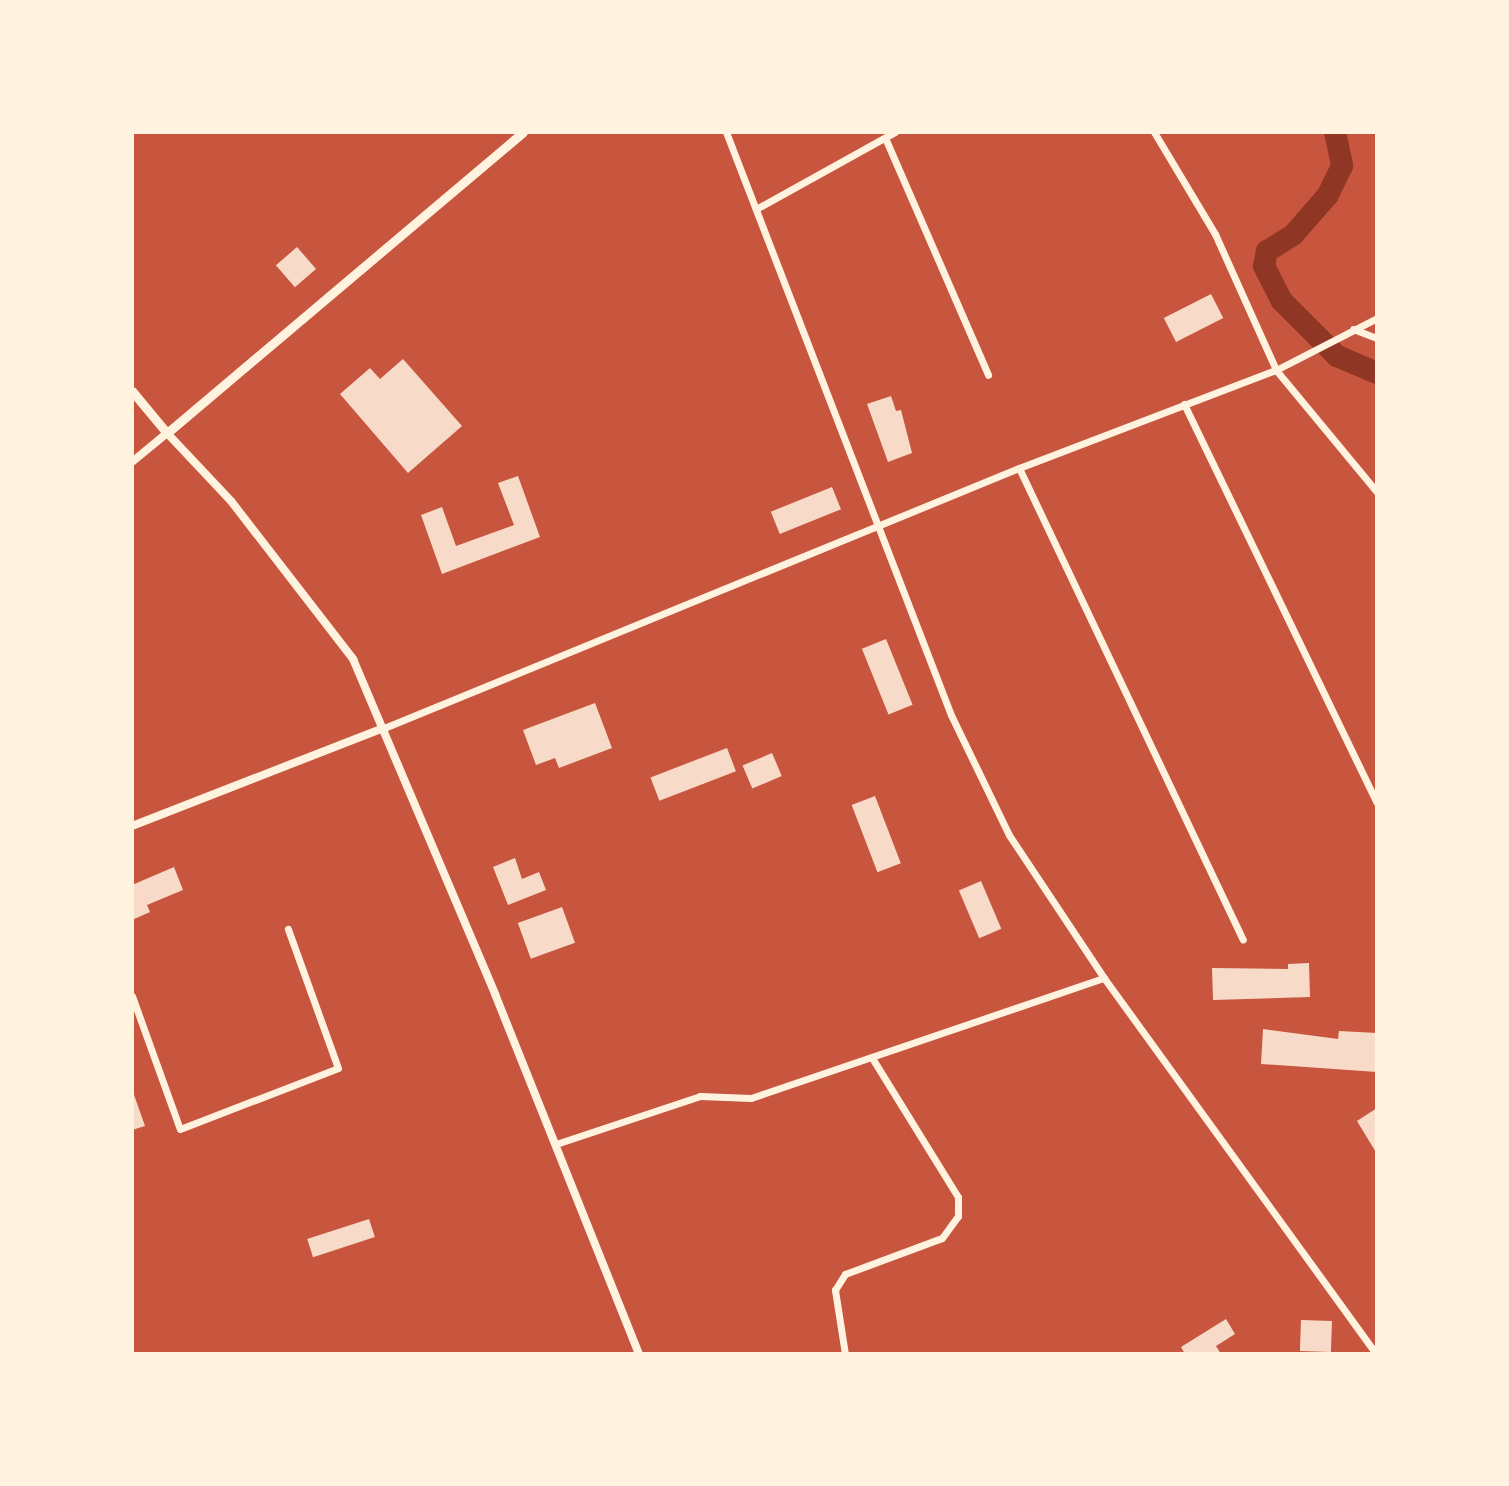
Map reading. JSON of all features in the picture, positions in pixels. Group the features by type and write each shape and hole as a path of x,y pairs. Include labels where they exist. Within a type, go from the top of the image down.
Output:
{"main road":[{"path":"132,391 167,433 523,132"}],"street":[{"path":"726,132 951,715 1009,835 1104,978 1376,1354"},
{"path":"756,209 886,140 895,132"},
{"path":"1154,132 1215,234 1276,370 1377,492"},
{"path":"886,140 988,375"},
{"path":"132,826 384,728 1019,468 1276,370 1377,318"},
{"path":"1353,329 1377,338"},
{"path":"1184,404 1377,803"},
{"path":"132,462 167,433 231,501 353,659 556,1144 639,1354"},
{"path":"1019,468 1243,940"},
{"path":"132,996 180,1129 338,1068 288,929"},
{"path":"556,1144 662,1106 700,1096 751,1098 1104,978"},
{"path":"845,1354 835,1290 845,1274 942,1238 958,1216 958,1197 872,1058"}],"building":[{"path":"297,247 316,269 295,287 276,265"},
{"path":"1211,294 1223,318 1176,342 1164,318"},
{"path":"403,359 462,426 408,473 340,394 370,368 380,379"},
{"path":"891,396 896,411 901,410 912,453 888,462 867,404"},
{"path":"518,476 540,537 442,574 421,515 442,507 456,546 514,525 498,483"},
{"path":"832,487 841,509 780,534 771,512"},
{"path":"886,639 913,705 888,715 862,649"},
{"path":"595,703 612,748 559,768 555,758 536,765 523,730"},
{"path":"727,748 736,771 659,801 650,777"},
{"path":"772,753 782,776 752,789 743,766"},
{"path":"875,796 901,863 877,872 852,805"},
{"path":"515,858 522,879 539,872 546,890 508,905 493,867"},
{"path":"174,867 183,890 147,905 150,912 132,920 132,885"},
{"path":"981,881 1001,929 979,938 959,890"},
{"path":"562,907 575,943 531,959 518,923"},
{"path":"1309,963 1310,997 1213,1000 1212,968 1288,969 1288,964"},
{"path":"1263,1029 1338,1039 1339,1031 1377,1033 1377,1072 1261,1064"},
{"path":"132,1089 145,1126 132,1130"},
{"path":"1377,1108 1377,1154 1357,1121"},
{"path":"369,1219 375,1237 313,1257 307,1239"},
{"path":"1226,1319 1235,1334 1216,1346 1221,1354 1185,1354 1181,1347"},
{"path":"1301,1320 1332,1321 1331,1352 1300,1351"}],"waterway":[{"path":"1335,132 1342,166 1328,195 1293,235 1267,251 1264,266 1282,301 1337,356 1377,373"}]}
